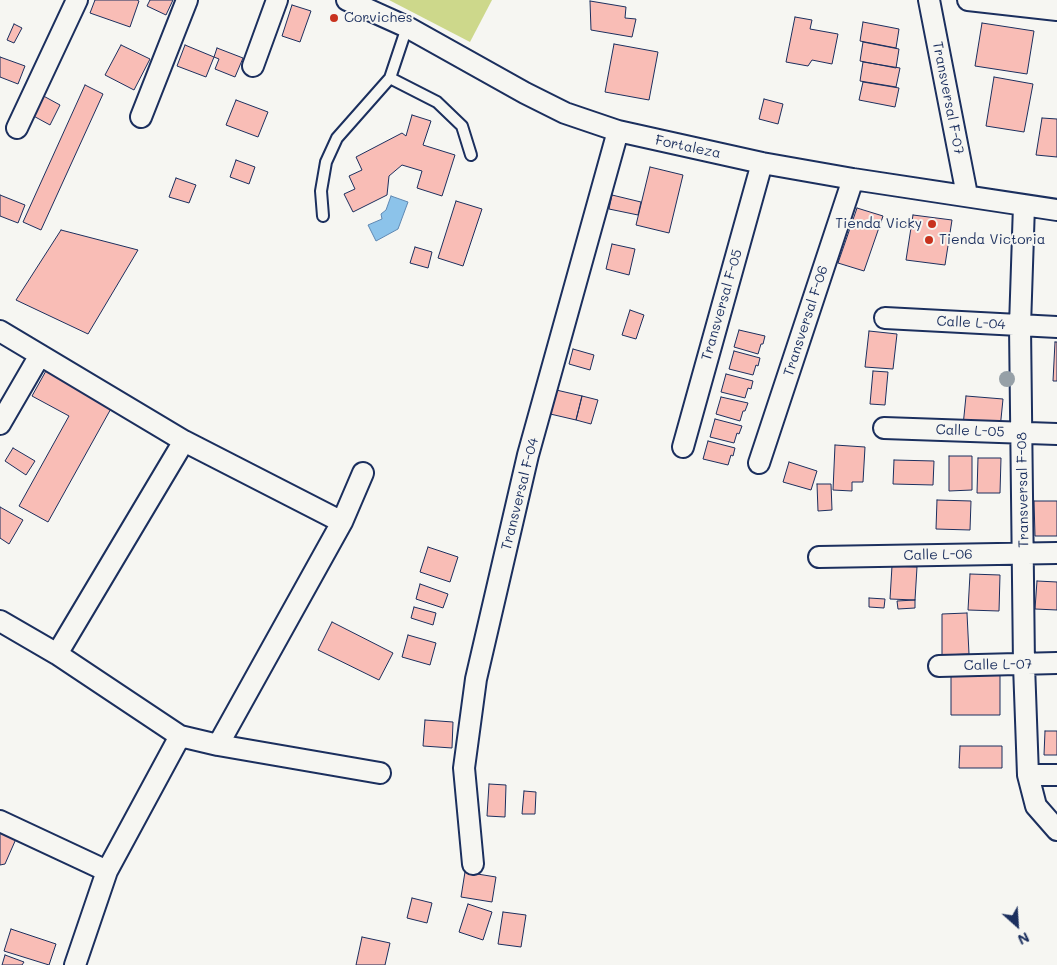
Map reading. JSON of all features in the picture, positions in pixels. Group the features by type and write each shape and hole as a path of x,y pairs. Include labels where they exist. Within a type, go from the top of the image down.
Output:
{"street":[{"path":"17,128 77,0"},
{"path":"141,117 187,0"},
{"path":"253,66 278,0"},
{"name":"Fortaleza","path":"347,0 373,5 407,27 525,93 566,113 618,131 762,163 1057,210"},
{"name":"Transversal F-07","path":"929,0 967,195"},
{"path":"968,0 1057,10"},
{"name":"Transversal F-04","path":"473,864 464,768 476,679 528,455 618,131"},
{"name":"Transversal F-05","path":"683,447 762,163"},
{"name":"Transversal F-06","path":"759,463 853,179"},
{"name":"Transversal F-08","path":"1024,205 1020,326 1024,664 1028,775 1036,806 1057,830"},
{"name":"Calle L-04","path":"885,318 1057,327"},
{"path":"0,331 184,441 342,522"},
{"path":"0,424 40,355"},
{"name":"Calle L-05","path":"884,428 1057,434"},
{"path":"57,654 184,441"},
{"path":"218,745 342,522 363,473"},
{"name":"Calle L-06","path":"819,557 1057,553"},
{"path":"0,621 57,654 180,736 218,745 380,773"},
{"name":"Calle L-07","path":"939,666 1057,663"},
{"path":"76,965 107,871 180,736"},
{"path":"1028,775 1057,775"},
{"path":"0,821 107,871"}],"lane":[{"path":"323,216 321,191 326,162 337,138 390,78 407,27"},
{"path":"390,78 437,102 462,126 471,155"}],"green space":[{"path":"389,0 492,0 470,42"}],"water":[{"path":"391,196 408,202 398,229 376,241 368,225 382,219 381,214 386,210"}],"building":[{"path":"95,0 139,1 130,27 90,13"},
{"path":"150,0 173,0 166,15 147,6"},
{"path":"590,1 626,7 625,18 636,19 632,37 591,30"},
{"path":"292,5 311,11 300,42 282,36"},
{"path":"795,17 812,20 810,29 838,34 832,64 812,60 808,66 786,62"},
{"path":"863,22 899,29 896,48 860,41"},
{"path":"982,23 1034,31 1027,74 975,66"},
{"path":"14,24 22,28 14,43 7,40"},
{"path":"863,42 899,49 896,68 860,61"},
{"path":"614,44 658,52 649,100 605,92"},
{"path":"121,45 150,59 134,90 105,75"},
{"path":"185,45 214,57 206,77 177,66"},
{"path":"217,48 243,58 235,77 215,69 219,59 214,57"},
{"path":"0,57 25,66 18,84 0,77"},
{"path":"863,62 900,68 896,87 860,81"},
{"path":"994,77 1033,84 1024,132 986,126"},
{"path":"863,82 899,88 895,107 859,100"},
{"path":"85,85 103,94 41,230 23,222"},
{"path":"38,93 60,105 50,125 28,113"},
{"path":"764,99 783,104 778,124 759,119"},
{"path":"236,100 268,112 258,137 226,125"},
{"path":"412,115 431,121 423,145 455,155 442,196 417,188 422,171 402,165 389,176 387,195 353,212 344,194 355,189 349,176 362,170 356,157 402,133 406,136"},
{"path":"1042,118 1057,119 1057,157 1036,155"},
{"path":"236,160 255,167 249,184 230,177"},
{"path":"650,167 683,175 669,233 636,225"},
{"path":"176,178 196,185 189,203 169,197"},
{"path":"0,195 25,205 18,223 0,216"},
{"path":"612,195 641,202 638,215 609,209"},
{"path":"456,201 482,209 463,266 438,258"},
{"path":"857,208 883,216 864,271 838,263"},
{"name":"Tienda Victoria","path":"913,215 952,220 945,265 906,260"},
{"path":"61,230 138,250 88,334 16,300"},
{"path":"612,244 635,249 629,275 606,269"},
{"path":"415,247 432,252 428,268 410,263"},
{"path":"630,310 644,315 636,339 622,335"},
{"path":"739,330 765,336 758,354 734,347"},
{"path":"869,331 897,334 893,369 865,367"},
{"path":"1055,342 1057,342 1057,381 1053,381"},
{"path":"573,349 594,355 590,370 569,364"},
{"path":"734,351 760,358 753,375 729,369"},
{"path":"47,369 113,405 48,522 19,506 69,416 32,396"},
{"path":"873,371 888,372 885,405 870,404"},
{"path":"726,374 753,381 751,389 748,388 745,398 721,392"},
{"path":"552,389 582,396 576,420 546,413"},
{"path":"582,396 598,400 591,424 576,420"},
{"path":"966,396 1003,399 1000,429 963,426"},
{"path":"721,397 748,403 740,421 716,414"},
{"path":"715,419 742,426 739,434 737,433 734,443 710,437"},
{"path":"708,441 735,448 728,465 703,459"},
{"path":"835,445 865,447 863,482 852,482 852,491 833,490"},
{"path":"13,448 35,461 26,475 5,461"},
{"path":"949,456 972,456 972,490 949,491"},
{"path":"978,458 1001,458 1000,493 977,493"},
{"path":"894,460 934,461 933,485 893,484"},
{"path":"789,462 817,471 811,490 783,482"},
{"path":"817,484 831,484 832,510 818,511"},
{"path":"937,500 971,501 970,530 936,529"},
{"path":"1034,501 1057,501 1057,536 1035,536"},
{"path":"0,507 23,520 9,544 0,538"},
{"path":"428,547 458,557 450,582 420,572"},
{"path":"892,566 917,567 915,600 890,599"},
{"path":"970,574 1000,575 999,611 968,610"},
{"path":"1037,581 1057,582 1057,610 1035,609"},
{"path":"420,584 448,594 443,608 416,599"},
{"path":"869,598 885,599 884,608 869,607"},
{"path":"915,600 915,608 898,609 897,601"},
{"path":"414,607 436,613 433,625 411,618"},
{"path":"967,613 969,654 942,655 942,614"},
{"path":"332,622 393,653 379,680 318,650"},
{"path":"408,635 436,643 430,665 402,657"},
{"path":"951,673 1000,674 1000,715 951,715"},
{"path":"425,720 453,722 452,748 423,746"},
{"path":"1045,731 1057,731 1057,755 1044,755"},
{"path":"960,746 1002,746 1002,768 959,768"},
{"path":"489,784 506,785 505,817 487,816"},
{"path":"524,791 536,792 535,814 522,814"},
{"path":"0,828 19,832 5,864 0,865"},
{"path":"465,872 496,877 492,902 461,897"},
{"path":"412,898 432,903 427,923 407,918"},
{"path":"468,904 492,912 483,940 459,932"},
{"path":"503,912 526,915 521,947 498,944"},
{"path":"11,929 56,944 49,965 4,951"},
{"path":"362,937 390,943 385,965 356,965"},
{"path":"5,955 24,962 22,965 2,965"}],"place":[{"name":"Corviches","path":"334,18"},
{"name":"Tienda Vicky","path":"932,224"},
{"name":"Tienda Victoria","path":"929,240"}]}
